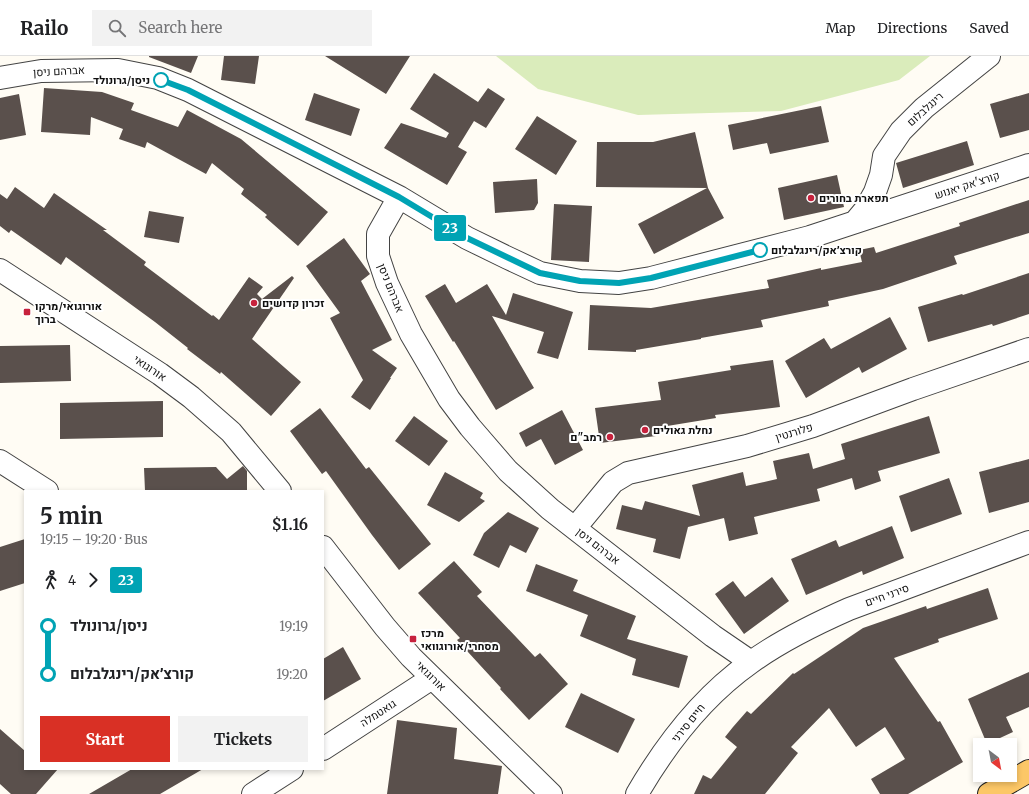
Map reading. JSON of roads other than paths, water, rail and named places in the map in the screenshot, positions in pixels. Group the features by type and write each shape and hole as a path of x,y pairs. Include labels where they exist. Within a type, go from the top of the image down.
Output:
{"main road":[{"path":"989,794 1029,771"}],"street":[{"name":"רינגלבלום","path":"855,222 875,192 881,175 884,156 901,131 924,108 989,56"},
{"name":"אברהם ניסן","path":"0,78 41,70 117,63 188,90 399,197 378,234 378,256 387,283 411,334 449,399 470,427 508,471 550,508 712,636 751,662"},
{"name":"קורצ'אק יאנוש","path":"399,197 467,238 540,273 580,281 619,283 651,278 810,237 1029,165"},
{"path":"881,175 882,182 888,191 904,206"},
{"name":"אורוגואי","path":"0,270 153,369 191,398 231,432 279,490"},
{"name":"פלורנטין","path":"575,528 613,482 628,473 747,446 813,426 913,389 1029,349"},
{"path":"0,461 45,490"},
{"name":"סירני חיים","path":"751,662 778,644 849,609 1029,542"},
{"name":"אורוגואי","path":"324,548 385,626 432,678 551,794"},
{"name":"חיים סירני","path":"637,794 646,778 683,726 708,697 751,662"},
{"name":"גואטמלה","path":"324,747 432,678"},
{"path":"253,794 290,770"}],"place":[{"name":"ניסן/גרונולד","path":"161,80"},
{"name":"תפארת בחורים","path":"811,198"},
{"name":"קורצ׳אק/רינגלבלום","path":"760,250"},
{"name":"זכרון קדושים","path":"254,303"},
{"name":"אורוגואי/מרקו ברוך","path":"27,312"},
{"name":"נחלת גאולים","path":"645,430"},
{"name":"רמב\"ם","path":"610,437"},
{"name":"מרכז מסחרי/אורוגוואי","path":"413,639"}]}
